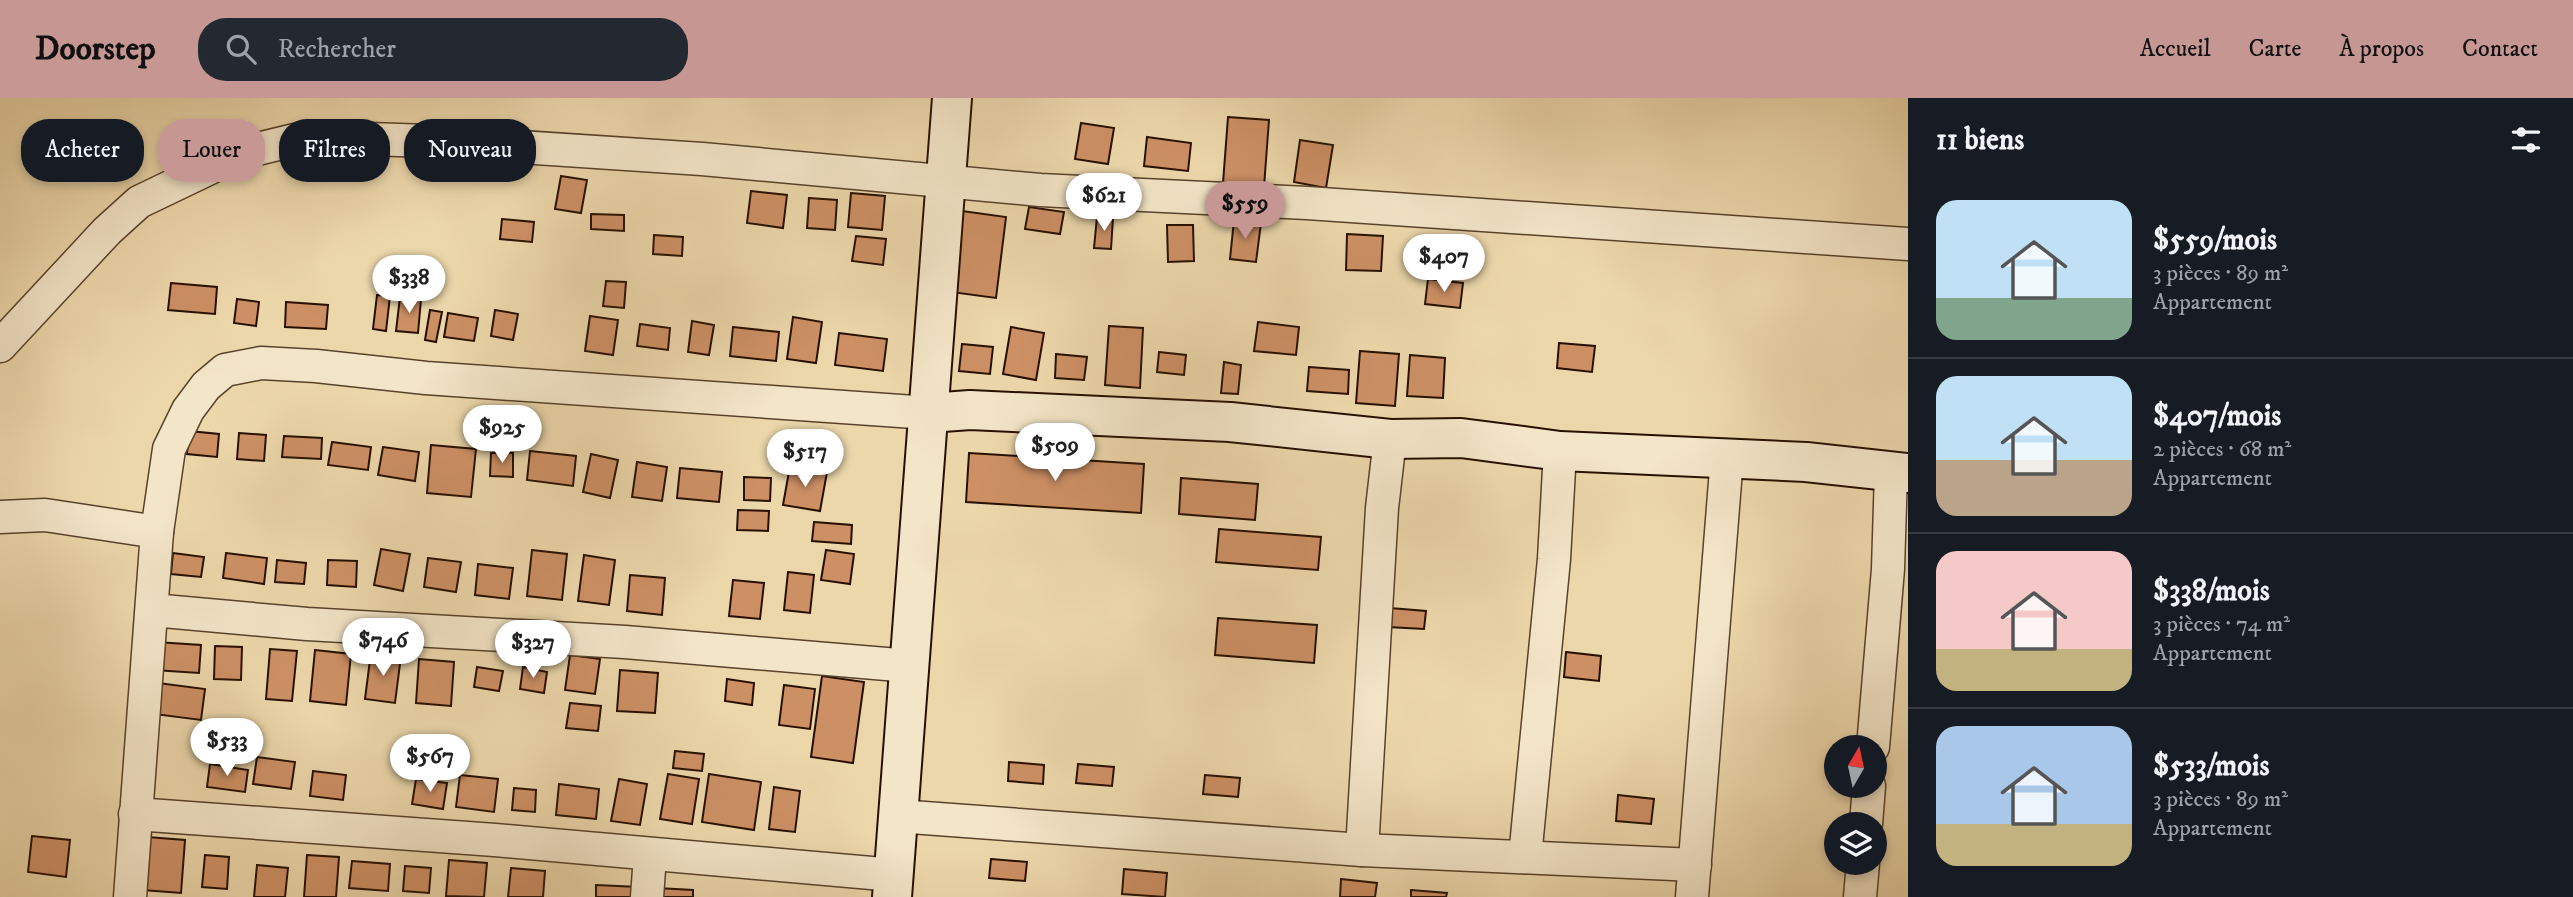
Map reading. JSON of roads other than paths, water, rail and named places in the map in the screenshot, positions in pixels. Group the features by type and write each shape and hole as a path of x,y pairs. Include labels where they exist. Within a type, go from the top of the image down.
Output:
{"street":[{"path":"135,814 549,844 893,886 952,98"},
{"path":"0,346 107,231 139,202 241,153 307,137 443,142 690,158 946,182 1908,244"},
{"path":"130,897 157,532 169,449 188,410 206,386 225,370 261,363 426,378 929,414 970,410 1230,422 1390,439 1461,438 1560,451 1727,457 1900,472 1888,569 1874,735"},
{"path":"1362,850 1382,508 1390,439"},
{"path":"1525,857 1555,559 1560,451"},
{"path":"1692,897 1727,457"},
{"path":"0,517 46,515 157,532"},
{"path":"152,610 307,624 625,642 910,666"},
{"path":"897,816 1362,850 1695,865"},
{"path":"647,897 650,856"},
{"path":"1860,897 1862,875"}]}
